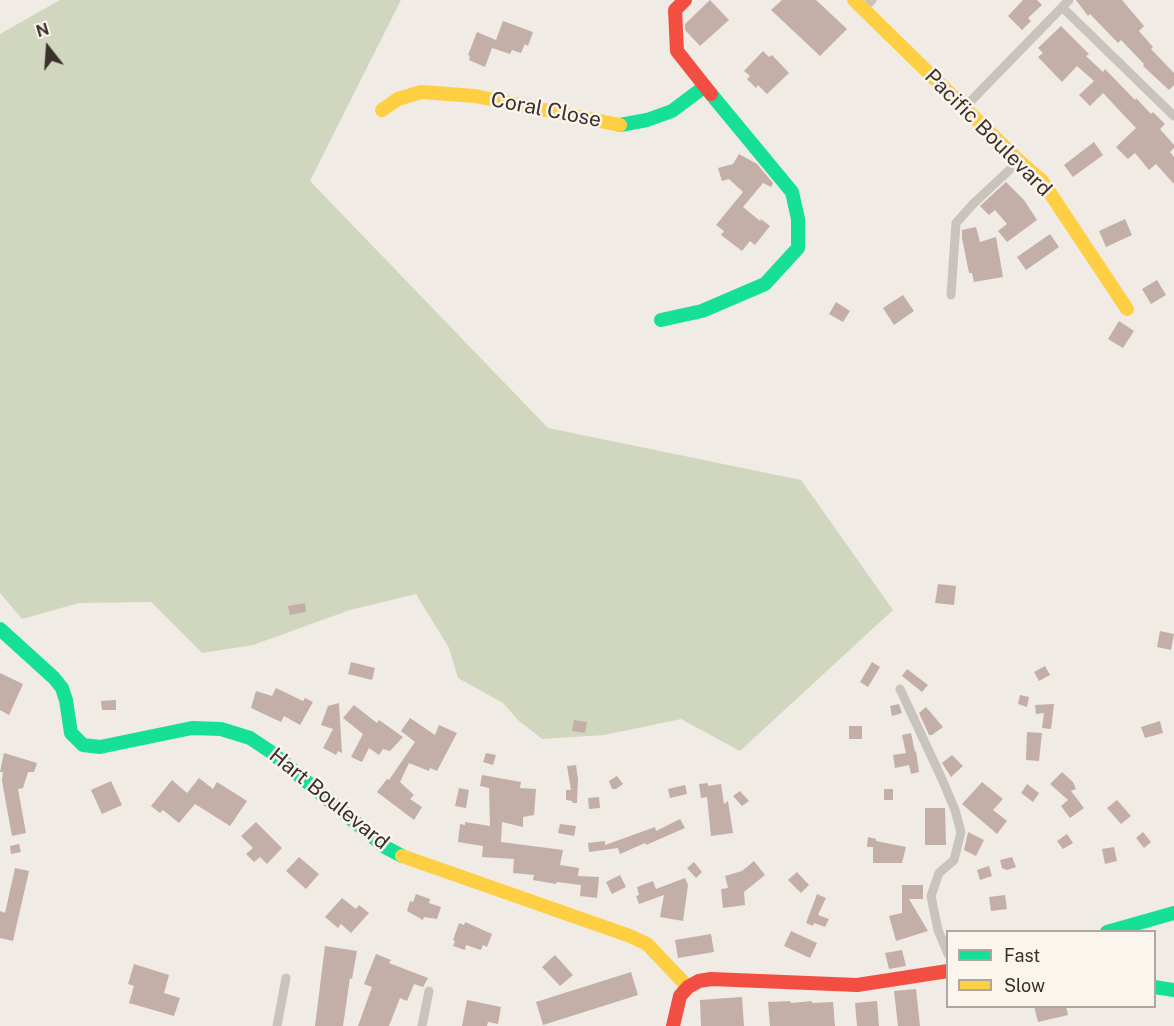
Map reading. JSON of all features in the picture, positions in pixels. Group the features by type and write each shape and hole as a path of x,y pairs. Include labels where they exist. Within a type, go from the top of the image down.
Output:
{"street":[{"path":"662,320 702,311 765,284 798,248 798,219 792,192 704,87 677,51 675,10 685,0"},
{"name":"Pacific Boulevard","path":"863,3 964,108 1019,162 1042,181 1127,309"},
{"path":"964,108 1066,4 1174,116"},
{"name":"Coral Close","path":"381,110 398,99 421,92 475,96 622,125 647,120 672,111 704,87"},
{"path":"951,295 956,223 973,204 1019,162"},
{"name":"Hart Boulevard","path":"0,629 62,688 71,733 83,745 100,747 192,728 221,729 250,738 272,752 385,847 406,858 630,936 647,944 688,987"},
{"path":"900,689 942,779 961,832 954,860 939,873 931,896 938,930 946,949"},
{"path":"1114,930 1174,913"},
{"path":"673,1026 680,996 688,987 699,981 711,979 857,985 946,971"},
{"path":"277,1026 286,978"},
{"path":"1156,987 1174,990"},
{"path":"422,1026 429,991"}],"green space":[{"path":"60,0 401,0 310,181 548,428 801,480 893,610 740,751 681,719 604,735 542,739 518,720 503,703 458,678 449,648 416,594 350,610 253,645 202,653 151,602 79,603 22,619 0,593 0,34"}],"building":[{"path":"710,0 729,20 700,46 685,30 685,24"},
{"path":"782,0 816,0 847,29 820,56 771,10"},
{"path":"1023,0 1037,0 1042,5 1028,18 1031,21 1022,30 1008,16"},
{"path":"1076,0 1122,0 1144,26 1139,31 1153,47 1151,49 1174,73 1174,85 1169,90 1143,66 1144,64 1121,40 1118,43 1090,14 1088,16"},
{"path":"503,21 533,32 528,46 525,44 521,53 512,50 510,54 492,48 485,67 469,60 468,55 477,32 496,40"},
{"path":"1061,26 1089,54 1086,56 1103,72 1105,69 1135,100 1136,98 1151,114 1153,112 1165,124 1160,129 1174,145 1170,152 1174,157 1174,184 1156,164 1149,170 1135,153 1128,159 1116,147 1136,128 1103,93 1090,106 1079,95 1094,81 1077,66 1062,82 1038,57 1043,53 1038,48"},
{"path":"763,51 769,57 772,55 789,73 767,94 747,79 750,76 744,71"},
{"path":"1094,142 1103,155 1073,177 1064,165"},
{"path":"739,154 757,164 773,183 771,187 763,183 743,207 770,226 755,245 750,241 742,251 721,235 724,231 716,225 743,192 729,179 722,181 718,168 733,164"},
{"path":"1006,182 1024,200 1037,220 1007,242 998,231 1007,224 995,210 989,215 980,206"},
{"path":"1125,219 1132,235 1106,247 1099,231"},
{"path":"976,227 980,242 996,237 1003,277 974,282 972,273 969,273 962,230"},
{"path":"1050,234 1059,247 1026,270 1017,257"},
{"path":"1157,280 1166,295 1151,304 1142,289"},
{"path":"903,295 914,311 894,325 883,308"},
{"path":"836,302 850,311 843,322 829,314"},
{"path":"1119,321 1134,331 1123,348 1108,339"},
{"path":"938,584 956,586 954,605 935,603"},
{"path":"305,603 306,612 290,615 288,606"},
{"path":"1160,631 1174,634 1171,650 1157,647"},
{"path":"351,662 375,668 372,680 348,674"},
{"path":"872,662 880,667 868,687 860,682"},
{"path":"1045,666 1050,675 1039,681 1034,672"},
{"path":"907,669 928,685 922,692 902,676"},
{"path":"0,673 23,684 9,715 0,710"},
{"path":"276,688 303,701 305,698 313,702 300,725 284,716 281,722 251,708 256,691 272,696"},
{"path":"1020,695 1029,697 1027,707 1018,704"},
{"path":"116,700 116,710 102,710 101,701"},
{"path":"339,703 342,753 338,751 336,755 323,748 333,729 321,725 328,706"},
{"path":"899,704 902,713 892,716 890,706"},
{"path":"1054,704 1051,729 1042,728 1044,713 1036,714 1035,705"},
{"path":"354,705 377,723 379,720 403,737 390,751 383,749 379,755 369,748 362,762 351,757 363,734 343,718"},
{"path":"926,707 943,727 932,735 929,735 919,713"},
{"path":"410,718 435,735 439,725 457,733 437,771 430,768 429,771 409,763 400,782 414,795 410,799 422,807 414,820 377,792 387,779 389,780 415,742 401,731"},
{"path":"574,720 587,722 585,733 572,731"},
{"path":"1160,721 1163,733 1145,738 1141,727"},
{"path":"849,726 862,726 862,739 849,739"},
{"path":"1027,732 1042,733 1039,761 1026,760"},
{"path":"911,733 919,772 911,774 909,765 895,768 893,755 906,753 902,735"},
{"path":"4,753 37,763 34,772 28,772 23,788 18,789 26,833 12,836 2,781 3,772 0,772"},
{"path":"486,753 496,755 493,765 483,762"},
{"path":"952,755 963,766 951,777 942,763"},
{"path":"576,765 577,803 573,803 566,800 566,790 571,790 567,766"},
{"path":"1062,772 1073,782 1076,789 1071,791 1084,808 1070,818 1061,806 1068,800 1050,784"},
{"path":"482,775 521,782 520,788 536,789 534,815 523,817 523,827 502,822 501,842 563,850 560,865 579,868 578,876 599,877 597,898 580,896 581,885 533,880 534,875 513,873 514,859 482,857 483,846 458,842 460,824 465,825 465,822 490,826 489,788 480,786"},
{"path":"617,776 623,784 612,789 609,781"},
{"path":"199,778 213,789 217,782 247,801 230,826 195,804 179,823 163,810 160,813 151,806 172,780 187,793"},
{"path":"111,781 122,805 102,814 91,790"},
{"path":"982,782 1003,799 993,810 1007,821 997,834 962,804"},
{"path":"708,783 708,786 721,784 724,804 728,801 733,833 711,836 707,797 701,798 699,784"},
{"path":"1027,784 1039,793 1033,802 1021,793"},
{"path":"685,785 687,794 670,798 668,789"},
{"path":"459,788 469,790 466,808 455,806"},
{"path":"884,789 893,789 893,800 884,800"},
{"path":"740,791 749,801 742,806 733,796"},
{"path":"599,797 600,808 589,809 588,798"},
{"path":"1117,800 1131,816 1121,824 1107,808"},
{"path":"925,808 945,808 946,845 925,845"},
{"path":"680,819 685,828 646,845 645,843 620,854 618,848 589,852 588,843 605,841 605,845 655,827 656,831"},
{"path":"256,822 282,848 267,864 260,857 254,862 246,854 253,848 241,836"},
{"path":"560,824 576,826 574,836 558,833"},
{"path":"968,832 984,840 976,856 964,850"},
{"path":"1143,832 1151,842 1144,848 1136,838"},
{"path":"1067,834 1073,843 1063,849 1057,841"},
{"path":"868,837 876,841 906,847 902,863 873,863 873,847 867,847"},
{"path":"19,844 21,852 11,854 10,846"},
{"path":"1114,847 1117,861 1105,864 1102,849"},
{"path":"299,857 319,874 306,889 286,871"},
{"path":"1012,857 1016,867 1007,870 1002,868 1000,860"},
{"path":"754,861 765,875 744,892 745,905 723,908 721,889 728,888 725,876 742,871"},
{"path":"694,862 702,872 696,878 687,868"},
{"path":"989,866 992,876 980,880 977,870"},
{"path":"15,868 29,871 13,941 0,938 0,911 5,913"},
{"path":"797,872 809,885 801,893 788,880"},
{"path":"620,875 626,887 612,894 606,882"},
{"path":"685,878 688,885 683,921 660,917 664,895 639,904 636,896 639,895 637,887 653,881 656,889"},
{"path":"902,885 923,885 923,899 909,899 928,931 896,941 889,916 902,913"},
{"path":"416,894 430,899 429,903 441,907 437,919 424,917 423,920 407,911 410,901 413,902"},
{"path":"817,894 826,898 818,915 829,919 825,927 806,923"},
{"path":"1005,895 1007,909 991,911 989,897"},
{"path":"342,898 356,909 359,905 369,913 351,933 341,924 338,928 325,917"},
{"path":"465,922 492,934 487,947 483,945 481,950 466,945 465,950 453,946 459,923 464,925"},
{"path":"791,931 817,943 810,958 784,946"},
{"path":"711,934 714,952 678,958 675,940"},
{"path":"325,946 357,951 352,979 350,978 343,1026 315,1026"},
{"path":"902,950 906,966 889,969 885,953"},
{"path":"376,954 391,960 389,963 428,978 423,987 414,984 407,1001 400,998 389,1026 358,1026 372,987 364,984"},
{"path":"555,955 573,975 560,986 542,967"},
{"path":"134,964 169,975 164,993 180,998 174,1016 129,1003 134,986 128,984"},
{"path":"631,972 638,995 543,1025 536,1002"},
{"path":"916,989 920,1026 898,1026 894,991"},
{"path":"742,997 744,1026 701,1026 700,1000"},
{"path":"467,1000 501,1007 498,1024 488,1022 487,1026 462,1026"},
{"path":"790,1001 791,1003 833,1002 835,1026 770,1026 768,1002"},
{"path":"877,1001 879,1026 857,1026 855,1003"},
{"path":"1034,1008 1066,1008 1068,1015 1038,1022"}],"traffic: fast":[{"path":"620,125 647,120 672,111 704,87"},
{"path":"661,320 702,311 765,284 798,248 798,219 792,192 711,94"},
{"path":"0,629 62,688 71,733 83,745 100,747 192,728 221,729 250,738 271,752 385,847 402,856"},
{"path":"1114,930 1174,913"},
{"path":"1156,987 1174,990"}],"traffic: slow":[{"path":"854,0 1042,181 1127,309"},
{"path":"382,110 398,99 421,92 475,96 620,125"},
{"path":"402,856 630,936 647,944 688,987"}],"traffic: jam":[{"path":"685,0 675,10 677,51 711,94"},
{"path":"673,1026 680,996 688,987 699,981 711,979 857,985 946,971"}]}
